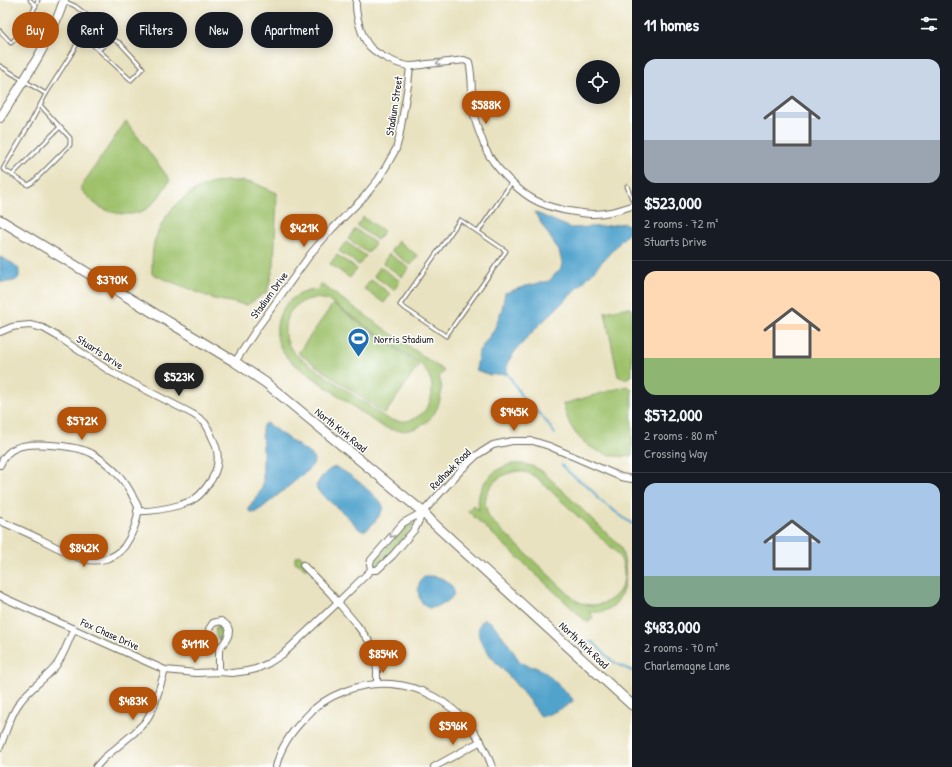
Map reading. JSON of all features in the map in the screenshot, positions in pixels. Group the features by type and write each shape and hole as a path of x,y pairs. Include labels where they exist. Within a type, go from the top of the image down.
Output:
{"main road":[{"name":"North Kirk Road","path":"0,220 235,362 266,384 423,512 432,522 632,705"}],"street":[{"path":"356,0 358,20 363,34 369,46 382,56 397,63 410,66 464,60 468,62 475,122 485,147 492,161 512,182 532,198 547,205 565,210 592,214 632,206"},
{"path":"0,118 43,50 59,16 64,1"},
{"name":"Stadium Street","path":"396,149 410,66"},
{"name":"Stadium Drive","path":"235,362 258,327 312,252 378,180 396,149"},
{"name":"Stuarts Drive","path":"0,332 12,327 25,325 36,326 50,331 111,372 187,411 205,424 215,443 218,460 214,476 202,492 194,500 166,509 137,511"},
{"name":"Redhawk Road","path":"423,512 461,470 477,455 493,445 512,441 533,441 549,446 621,477 632,479"},
{"path":"0,465 10,451 22,446 59,446 90,453 118,474 132,492 138,506 136,524 130,539 121,551 109,559 83,559 0,521"},
{"name":"Fox Chase Drive","path":"371,570 371,560 403,523 423,512"},
{"name":"Fox Chase Drive","path":"0,596 165,670 196,673 232,673 247,671 269,664 283,654 371,570 377,570 393,555 415,529 423,512"},
{"path":"303,565 331,594 369,641 375,657 377,684"},
{"path":"0,744 19,702 55,667 61,659 74,629"},
{"path":"219,648 219,672"},
{"path":"96,767 104,758 146,721 154,706 165,670"},
{"path":"276,767 277,760 284,745 295,727 313,709 332,696 352,688 377,684 395,684 426,692 454,710 475,732 481,741 492,767"},
{"path":"434,767 481,741"}],"lane":[{"path":"30,0 36,6"},
{"path":"0,31 11,43 25,29 38,0"},
{"path":"64,1 75,6 83,12"},
{"path":"112,39 120,43 143,68 131,80 98,50 112,39"},
{"path":"40,105 70,138 70,144 33,182 28,185 3,169 46,94 75,48"},
{"path":"0,66 46,94"},
{"path":"12,175 60,127"},
{"path":"478,232 512,182"},
{"path":"627,186 632,199"},
{"path":"460,220 478,232 506,251 446,336 400,305 460,220"}],"green space":[{"path":"126,121 170,180 158,198 149,207 137,213 131,214 110,212 98,206 80,188"},
{"path":"225,181 254,183 277,193 274,265 267,292 247,305 214,299 152,274 153,249 156,238 171,210 187,195 197,189 209,184"},
{"path":"363,217 384,231 377,240 357,226"},
{"path":"355,229 375,243 368,253 348,239"},
{"path":"398,241 418,256 411,265 391,251"},
{"path":"346,242 366,256 359,265 339,251"},
{"path":"389,254 409,268 402,277 383,263"},
{"path":"337,255 357,269 350,278 330,264"},
{"path":"380,267 400,281 394,290 374,276"},
{"path":"371,280 391,294 384,303 364,289"},
{"path":"321,284 444,371 439,377 441,382 441,391 437,409 424,424 407,430 397,430 378,424 294,364 284,354 278,342 277,330 279,318 284,308 292,299 304,292 318,290","holes":["315,298 330,301 419,363 428,373 432,385 431,396 428,406 421,414 411,420 399,421 386,418 296,355 287,342 285,335 286,321 289,314 293,308 304,301"]},
{"name":"Norris Stadium","path":"333,304 419,365 385,414 298,353"},
{"path":"623,308 632,308 632,376 624,379 618,376 605,312"},
{"path":"627,386 632,389 632,456 615,456 600,452 579,438 572,428 563,404"},
{"path":"511,464 523,464 535,467 542,471 620,546 624,557 625,568 625,580 622,591 618,600 611,608 601,612 589,612 593,617 588,623 468,511 473,505 479,510 479,494 482,487 491,475 503,467","holes":["518,471 528,473 536,477 619,556 623,563 624,575 622,585 618,593 611,599 594,605 585,604 575,600 490,519 486,510 485,502 487,494 495,481 509,473"]},
{"path":"410,522 414,525 412,528 380,564 377,566 374,565 377,559"},
{"path":"299,555 304,558 307,568 295,562 295,557"},
{"path":"218,625 222,626 224,630 220,642 216,633 216,627"}],"water":[{"path":"534,212 571,228 607,226 624,223 632,227 632,229 578,288 538,326 517,349 507,363 507,374 490,375 476,370 479,351 494,330 502,309 505,293 526,286 549,281 563,266 559,251"},
{"path":"0,257 11,262 18,268 19,276 16,280 10,282 0,282"},
{"path":"266,423 310,454 314,461 306,472 257,512 253,513 249,511 249,507 260,492 263,485 262,431 263,425"},
{"path":"336,467 361,484 383,505 379,516 367,529 360,530 348,517 317,490 316,486 322,477"},
{"path":"426,576 439,577 448,582 454,590 454,593 450,599 437,607 430,608 423,604 420,599 418,589 421,580"},
{"path":"484,619 492,623 498,630 520,662 545,672 572,698 573,701 563,708 541,717 483,645 478,631 480,623"}],"waterway":[{"path":"507,374 527,404 542,416 555,434"},
{"path":"562,465 570,474 591,489 598,499 632,524"},
{"path":"584,646 589,642 593,642 611,660 632,671"}],"place":[{"name":"Norris Stadium","path":"359,358"}]}
